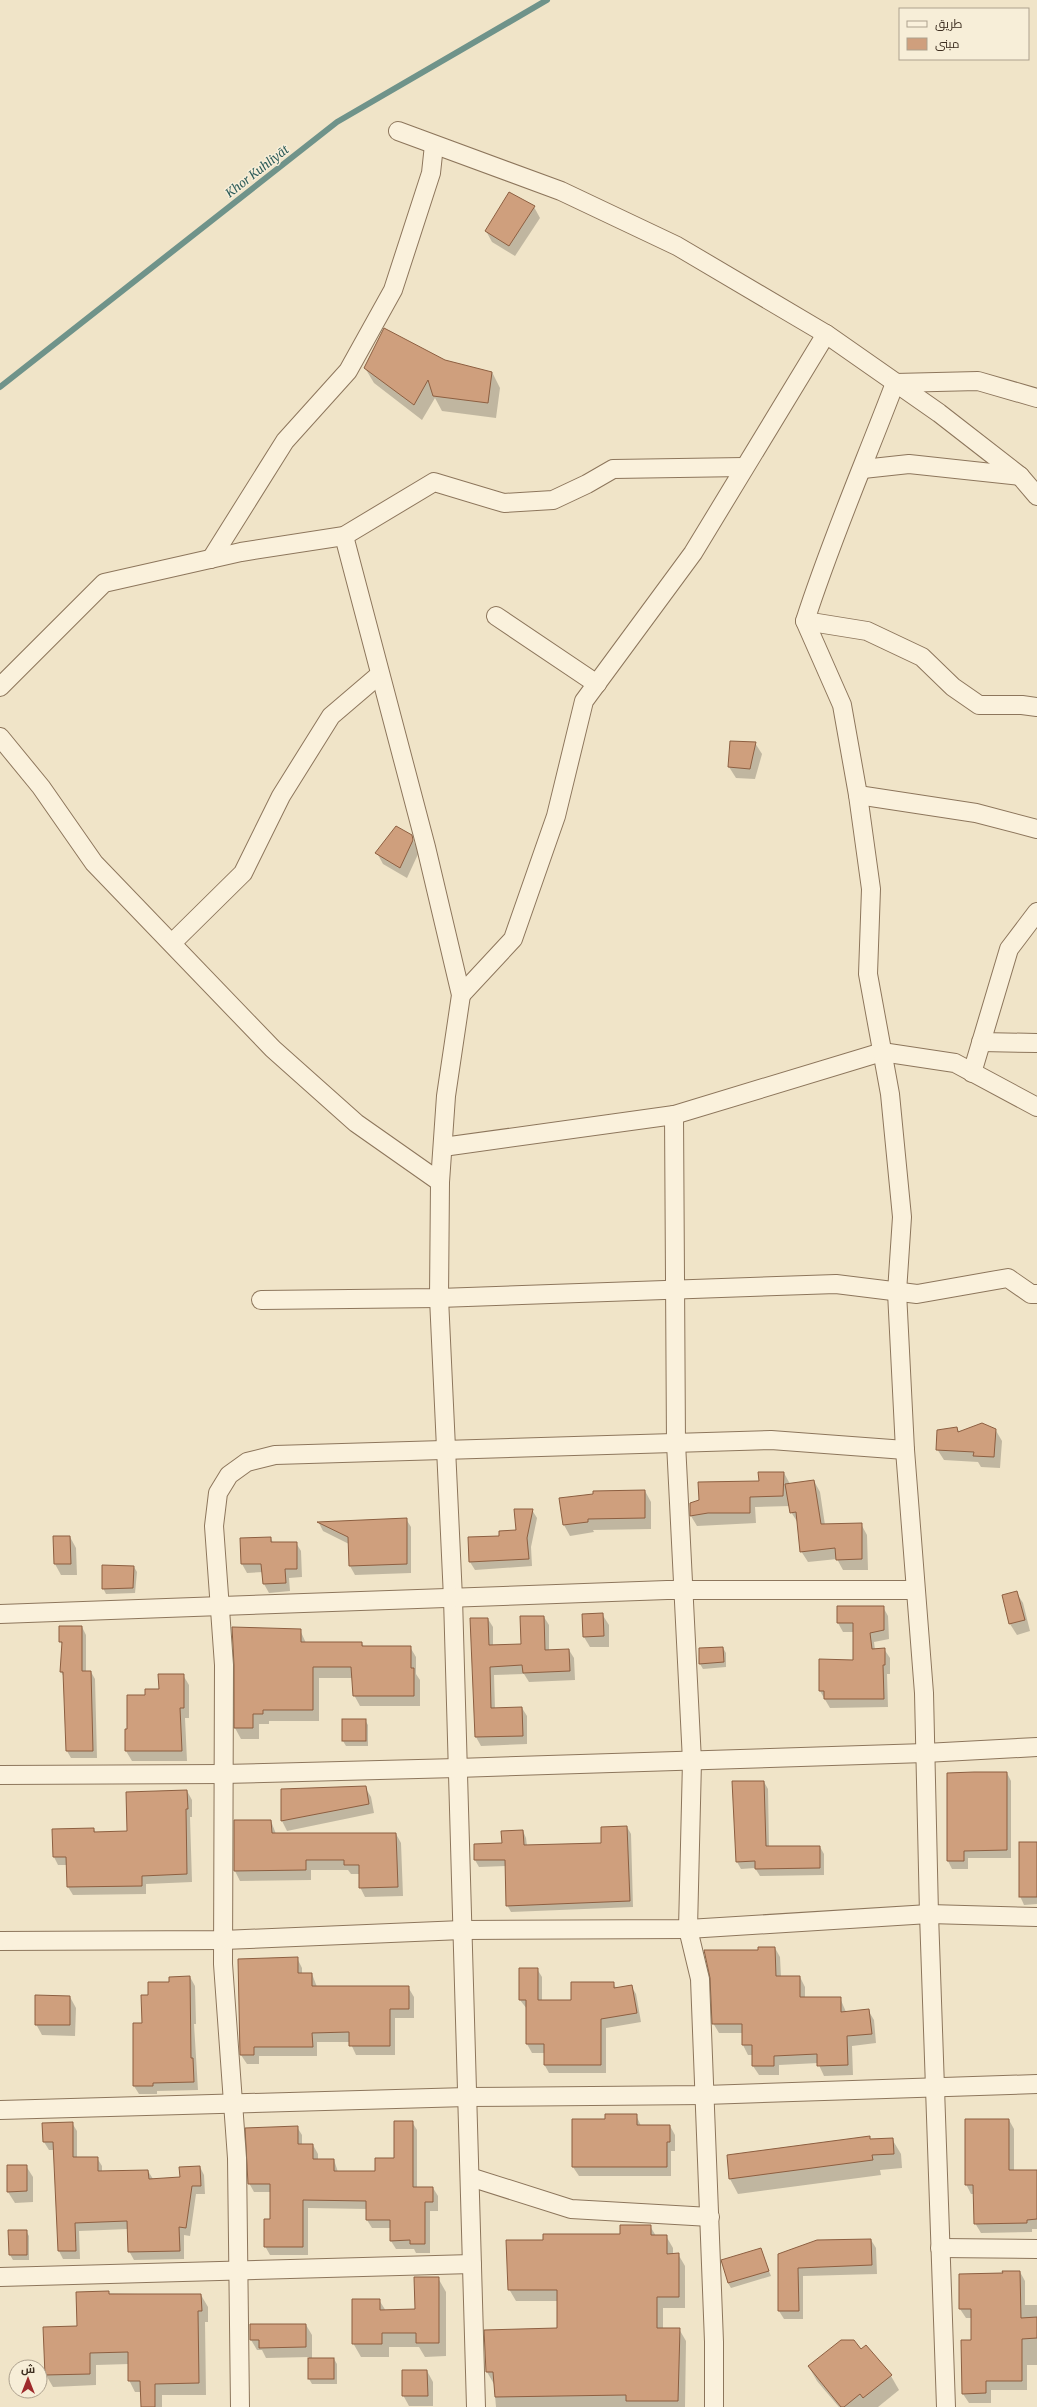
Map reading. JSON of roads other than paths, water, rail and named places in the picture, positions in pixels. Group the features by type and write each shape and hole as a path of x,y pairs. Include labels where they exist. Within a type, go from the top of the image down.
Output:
{"street":[{"path":"398,131 561,191 670,243 826,334 895,383 1020,476 1037,496"},
{"path":"211,559 285,441 348,371 393,290 431,173 434,144"},
{"path":"461,995 512,938 556,816 584,701 693,553 826,334"},
{"path":"895,383 978,381 1037,398"},
{"path":"895,383 863,469 825,560 805,621 842,705 858,795 871,889 868,974 890,1094 902,1217 897,1292 905,1450 924,1693 928,1914 946,2407"},
{"path":"863,469 909,464 1020,476"},
{"path":"0,687 104,583 211,559 344,536 434,482 504,503 553,500 587,484 613,469 744,467"},
{"path":"344,536 379,675 426,847 461,995 446,1096 440,1182 439,1298 453,1598 476,2407"},
{"path":"496,616 597,684"},
{"path":"805,621 867,631 922,657 952,687 980,705 1022,705 1037,707"},
{"path":"172,943 243,873 281,796 330,716 379,675"},
{"path":"0,737 41,787 94,863 273,1049 356,1123 440,1182"},
{"path":"858,795 976,813 1037,829"},
{"path":"972,1073 1009,949 1037,912"},
{"path":"981,1042 1037,1043"},
{"path":"443,1147 674,1115 882,1052 955,1064 1037,1107"},
{"path":"674,1115 676,1443 692,1761 688,1929 700,1979 710,2217 714,2407"},
{"path":"261,1300 439,1298 836,1284 917,1294 1008,1278 1031,1294 1037,1294"},
{"path":"240,2407 237,2158 223,1940 224,1665 214,1526 218,1493 229,1475 247,1462 275,1455 771,1440 905,1450"},
{"path":"0,1614 684,1590 915,1590"},
{"path":"0,1775 223,1774 457,1768 925,1753 1037,1747"},
{"path":"0,1941 223,1940 462,1930 688,1929 928,1914 1037,1917"},
{"path":"0,2110 233,2105 467,2097 705,2095 1037,2084"},
{"path":"470,2177 571,2210 710,2217"},
{"path":"940,2248 1037,2249"},
{"path":"0,2277 472,2264"}],"waterway":[{"name":"Khor Kuhliyāt","path":"0,387 337,122 547,0"}]}
